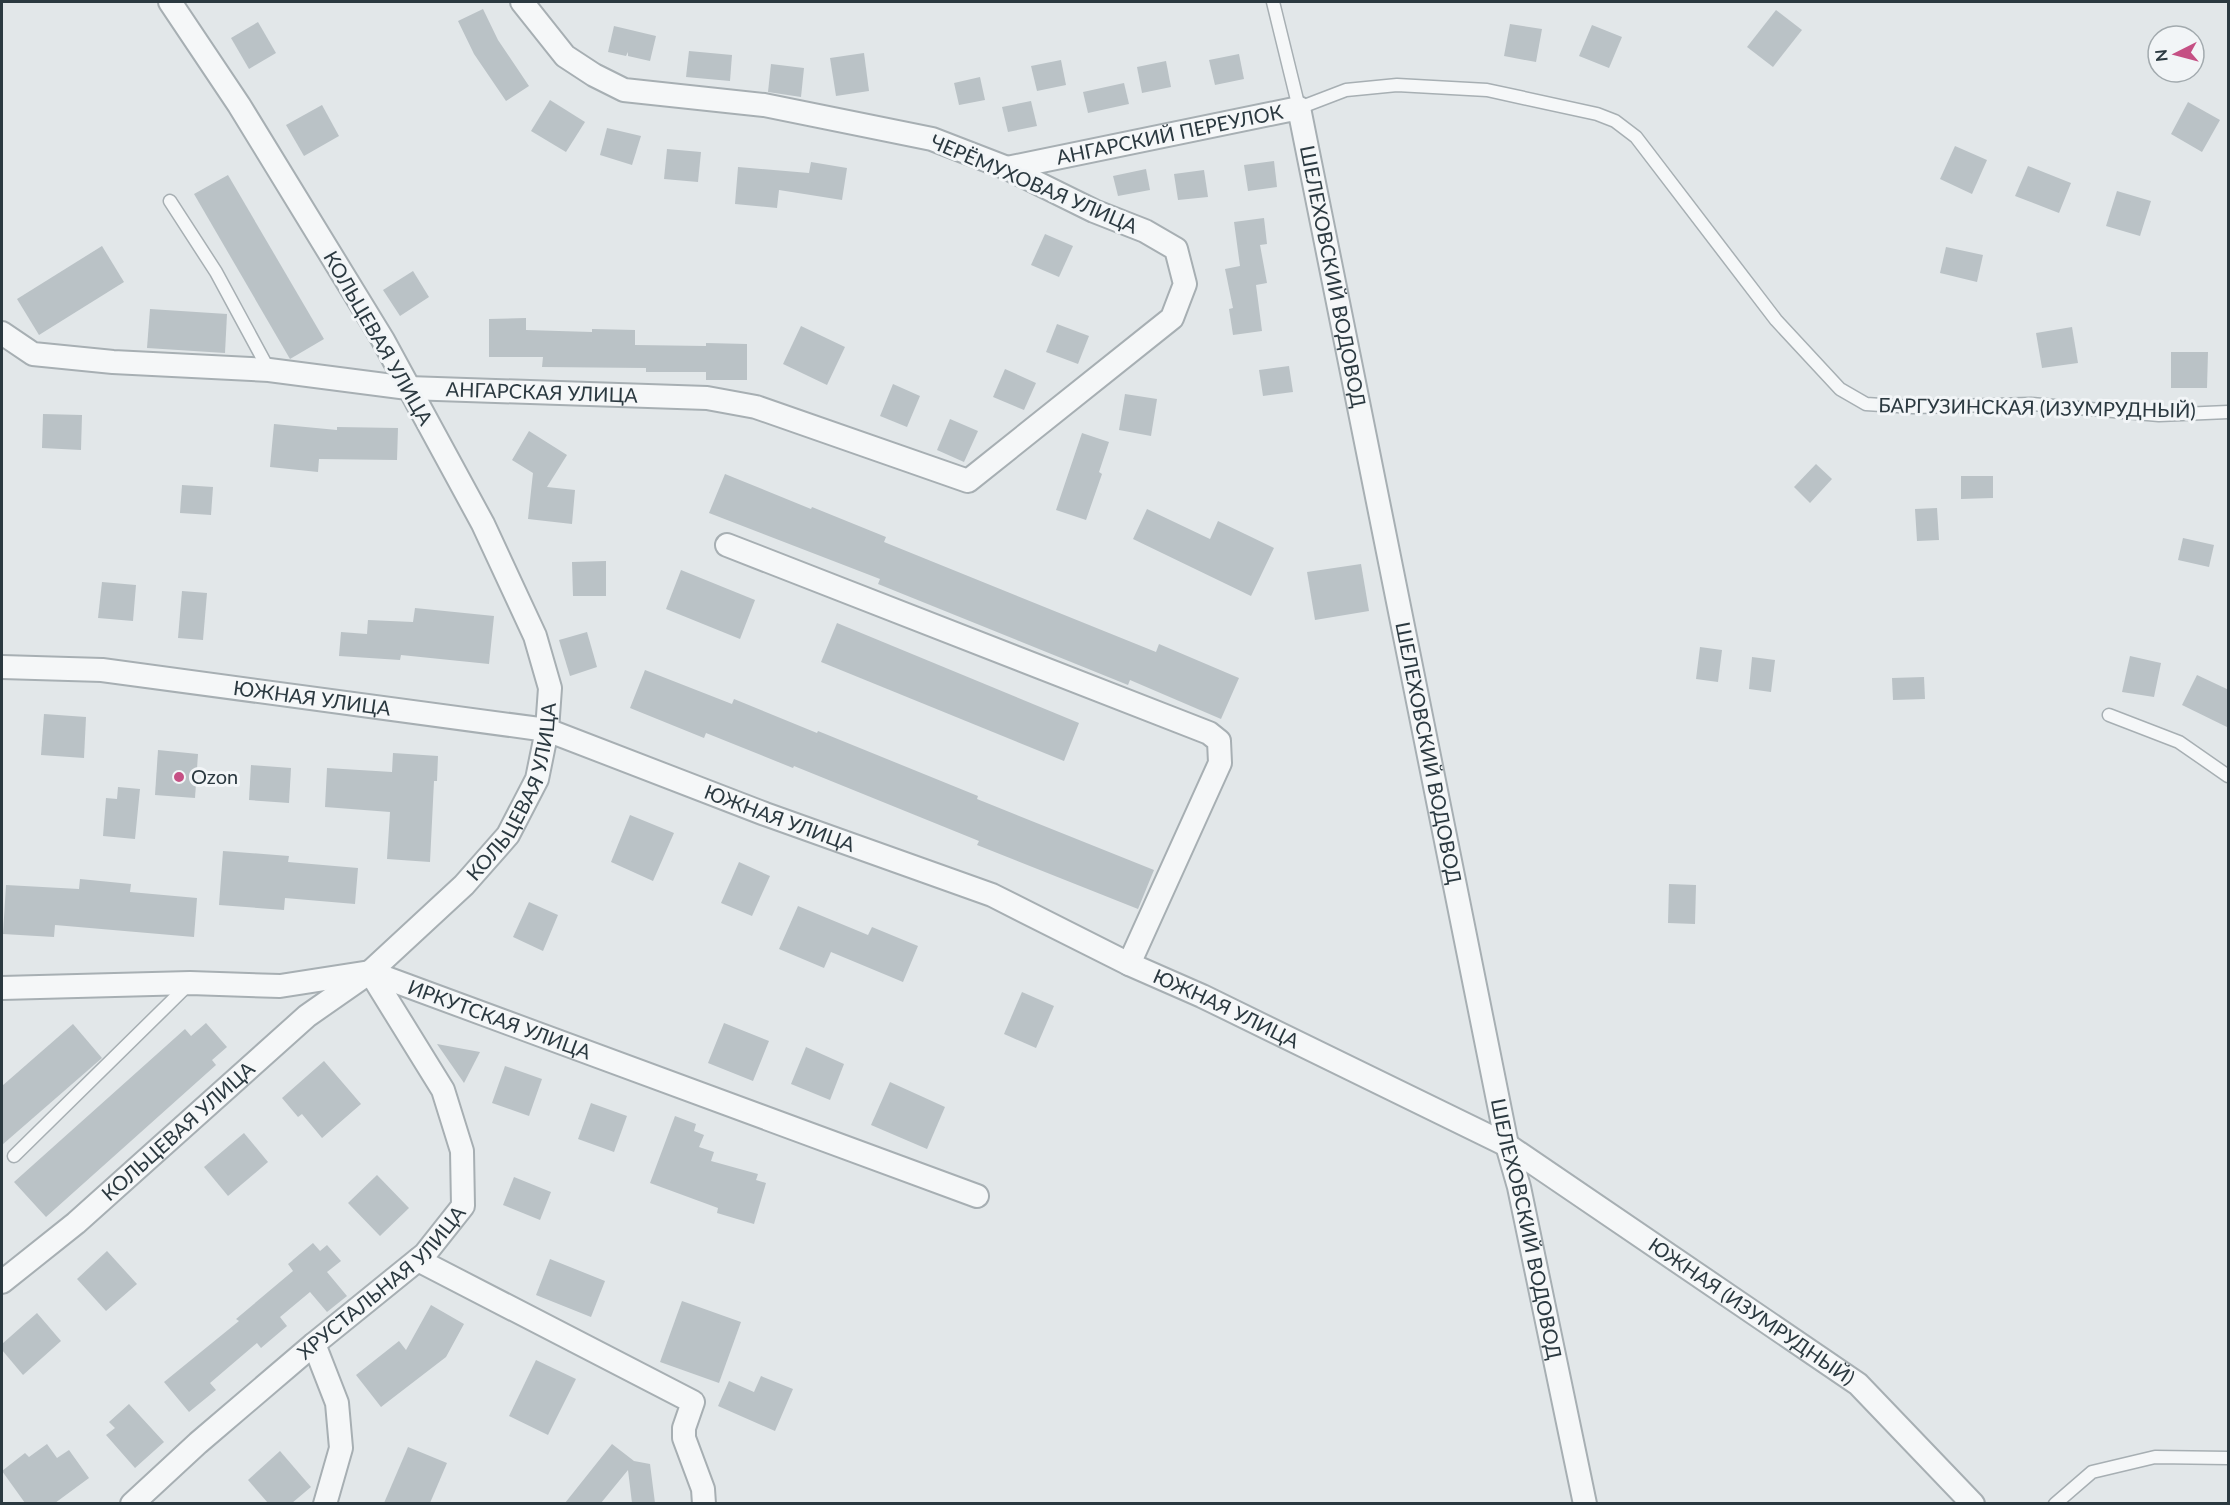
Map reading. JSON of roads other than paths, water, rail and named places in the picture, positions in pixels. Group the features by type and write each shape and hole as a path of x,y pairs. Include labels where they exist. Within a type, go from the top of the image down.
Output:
{"street":[{"name":"КОЛЬЦЕВАЯ УЛИЦА","path":"2,1282 76,1223 307,1016 370,972 464,885 508,835 537,778 547,730 550,688 535,636 483,524 383,340 245,116 170,2"},
{"name":"ЧЕРЁМУХОВАЯ УЛИЦА","path":"522,2 565,56 594,75 624,90 764,105 932,139 1006,168 1094,210 1145,231 1176,249 1185,284 1172,318 968,481"},
{"name":"АНГАРСКИЙ ПЕРЕУЛОК","path":"1006,168 1299,108"},
{"name":"ШЕЛЕХОВСКИЙ ВОДОВОД","path":"1299,108 1507,1145 1519,1187 1585,1503"},
{"name":"АНГАРСКАЯ УЛИЦА","path":"2,333 33,354 113,362 268,370 408,388 707,398 756,407 968,481"},
{"path":"727,545 1209,733 1220,741 1220,763 1128,964"},
{"name":"ЮЖНАЯ УЛИЦА","path":"2,667 102,670 547,730 765,814 992,895 1128,964 1202,996 1507,1145"},
{"name":"ИРКУТСКАЯ УЛИЦА","path":"2,988 190,983 280,986 370,972 976,1196"},
{"name":"ХРУСТАЛЬНАЯ УЛИЦА","path":"132,1503 314,1344 425,1254 463,1206 462,1151 442,1090 370,972"},
{"name":"ЮЖНАЯ (ИЗУМРУДНЫЙ)","path":"1507,1145 1858,1384 1972,1503"},
{"path":"418,1260 693,1402 684,1428 684,1438 703,1489 704,1503"},
{"path":"314,1344 337,1403 341,1448 325,1503"}],"lane":[{"name":"ШЕЛЕХОВСКИЙ ВОДОВОД","path":"1273,2 1299,108"},
{"name":"БАРГУЗИНСКАЯ (ИЗУМРУДНЫЙ)","path":"1299,108 1346,90 1397,85 1487,90 1596,114 1615,121 1636,137 1776,320 1840,390 1866,404 1913,407 2031,404 2159,415 2229,412"},
{"path":"170,201 216,272 268,370"},
{"path":"2109,715 2179,742 2229,776"},
{"path":"14,1156 190,983"},
{"path":"2055,1503 2092,1472 2155,1457 2229,1458"}],"place":[{"name":"Ozon","path":"179,777"}]}
